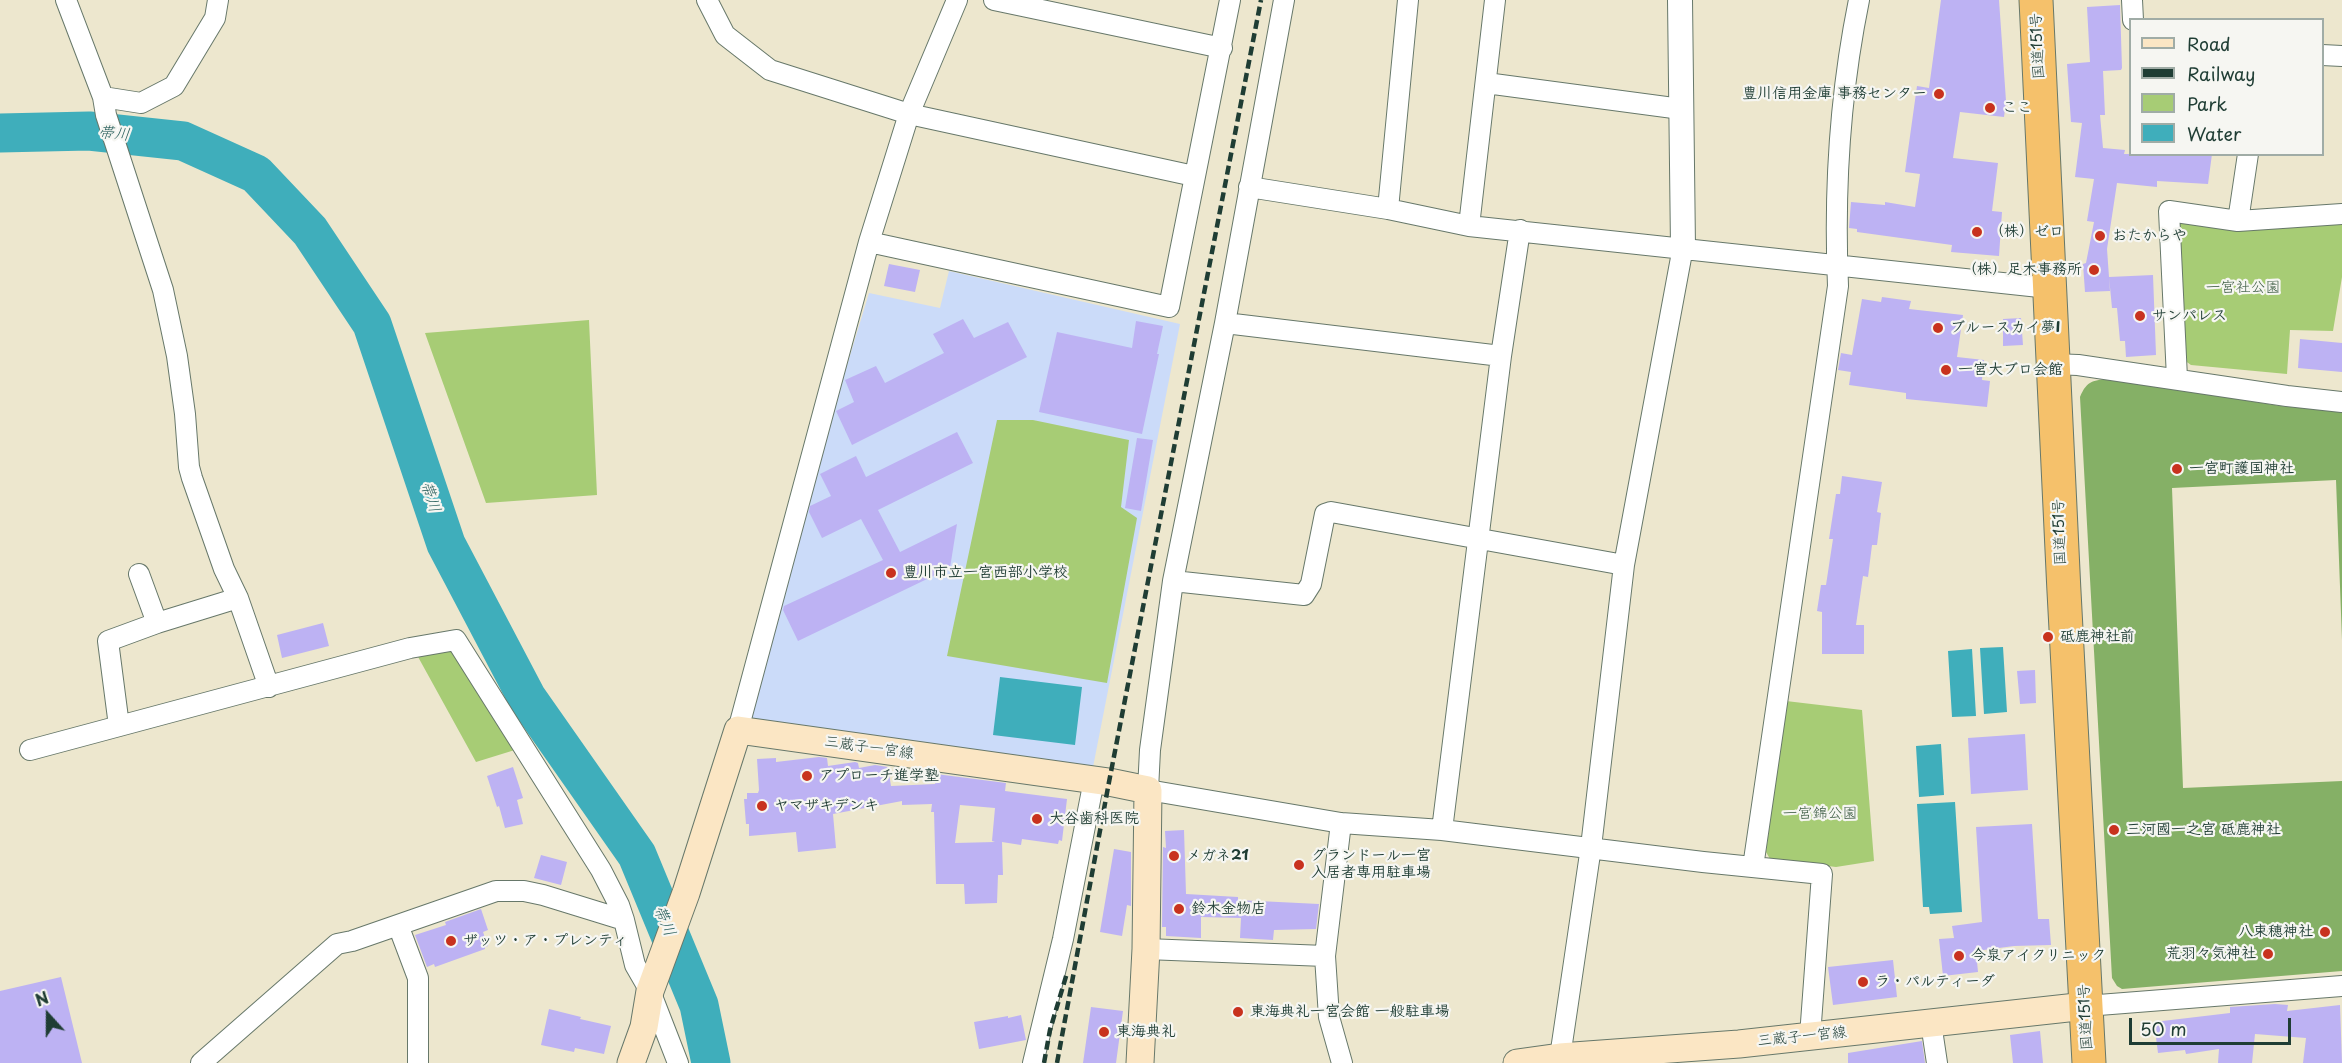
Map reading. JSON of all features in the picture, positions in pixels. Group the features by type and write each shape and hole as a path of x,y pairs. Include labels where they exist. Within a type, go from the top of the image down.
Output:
{"highway":[{"name":"国道151号","path":"2036,0 2063,611 2074,767 2089,1063"}],"main road":[{"name":"三蔵子一宮線","path":"738,730 1094,780 1148,790"},
{"path":"631,1063 644,1027 653,981 686,892 738,730"},
{"path":"1140,1063 1146,949 1148,790"},
{"name":"三蔵子一宮線","path":"1517,1063 1560,1057 1740,1054 1810,1036 2086,1006"}],"street":[{"path":"66,0 104,106 163,290 177,356 189,467 224,569 238,598 268,687"},
{"path":"104,106 141,104 174,86 216,18 218,0"},
{"path":"707,0 725,35 771,70 909,114 1194,176"},
{"path":"738,730 869,242 909,114 957,0"},
{"path":"994,0 1222,48"},
{"path":"869,242 1168,307 1230,0"},
{"path":"1284,0 1225,323 1173,581 1150,750 1148,790 1341,823 1442,830 1822,874 1810,1036"},
{"path":"1388,209 1408,0"},
{"path":"1469,226 1495,0"},
{"path":"1560,1057 1591,847 1624,565 1683,247 1680,0"},
{"path":"1753,867 1838,286 1836,249 1842,120 1858,0"},
{"path":"2132,0 2133,18"},
{"path":"2324,56 2342,56"},
{"path":"1485,83 1681,109"},
{"path":"2238,221 2248,156"},
{"path":"1249,187 1388,209 1469,226 1683,247 2049,288"},
{"path":"2177,378 2169,211 2238,221 2342,214"},
{"path":"1442,830 1501,356 1520,230"},
{"path":"1225,323 1501,356"},
{"path":"2053,364 2078,365 2177,378 2287,396 2342,402"},
{"path":"1173,581 1304,595 1311,584 1325,514 1331,512 1624,565"},
{"path":"139,574 157,623"},
{"path":"120,726 108,641 238,598"},
{"path":"30,750 410,648 456,640 601,870 619,905 635,965 653,981 678,1063"},
{"path":"1033,1063 1063,939 1094,780"},
{"path":"1341,823 1325,956 1329,1017 1342,1063"},
{"path":"201,1063 337,944 399,925 480,895 513,890 543,895 624,920"},
{"path":"399,925 418,978 418,1063"},
{"path":"1146,949 1325,956"},
{"path":"2086,1006 2342,986"},
{"path":"1931,1023 1937,1063"}],"shaded area":[{"path":"949,271 1180,324 1093,767 750,719 810,487 869,293 940,308"}],"green space":[{"name":"一宮社公園","path":"2342,220 2342,277 2333,331 2290,330 2287,374 2191,365 2184,360 2177,225 2185,221"},
{"path":"589,320 597,495 486,503 425,333"},
{"path":"2111,379 2281,406 2342,412 2342,640 2336,480 2172,488 2183,788 2342,781 2342,971 2122,989 2112,978 2080,397 2088,384"},
{"path":"997,420 1033,420 1129,440 1121,507 1137,518 1107,683 947,656"},
{"path":"450,648 518,749 476,762 417,655"},
{"name":"一宮錦公園","path":"1786,701 1862,710 1874,861 1836,867 1770,859 1766,852"}],"water":[{"path":"2003,647 2007,712 1984,714 1980,648"},
{"path":"1972,649 1976,716 1952,717 1948,651"},
{"path":"1000,677 1082,687 1075,745 993,735"},
{"path":"1941,744 1944,795 1919,797 1916,746"},
{"path":"1955,802 1962,912 1930,914 1929,907 1923,907 1917,804"}],"building":[{"path":"1941,0 1999,0 2006,101 2004,117 1960,112 1953,158 1998,163 1992,211 2002,212 1999,256 1951,252 1952,245 1857,232 1857,229 1849,228 1851,202 1885,205 1885,202 1915,207 1920,174 1905,172 1917,86 1929,88"},
{"path":"2120,5 2122,68 2121,70 2103,71 2105,115 2100,115 2103,148 2125,150 2124,154 2129,154 2129,156 2212,156 2208,184 2157,181 2157,187 2117,183 2107,249 2110,291 2085,292 2083,264 2086,263 2094,222 2087,221 2094,179 2075,177 2082,123 2071,122 2067,64 2090,62 2087,7"},
{"path":"889,264 920,270 915,292 884,286"},
{"name":"サンパレス","path":"2153,275 2156,355 2126,357 2125,341 2120,341 2117,308 2112,308 2109,277"},
{"path":"1882,297 1911,301 1909,309 1963,315 1957,357 1984,360 1982,380 1990,381 1987,407 1906,399 1906,393 1849,385 1851,372 1838,370 1841,353 1852,355 1862,299 1881,302"},
{"path":"2021,318 2023,345 2003,346 2003,319"},
{"path":"963,319 974,338 1008,322 1027,357 852,445 836,411 854,402 845,380 876,366 885,383 944,353 933,334"},
{"path":"1136,321 1163,326 1142,434 1039,412 1057,332 1132,348"},
{"path":"2300,339 2342,343 2342,372 2298,368"},
{"path":"957,432 973,463 878,510 900,552 957,524 950,568 798,641 783,610 784,606 883,560 861,519 822,538 809,512 810,506 831,496 820,474 856,456 866,477"},
{"path":"1137,438 1153,440 1141,511 1125,508"},
{"path":"1842,476 1882,482 1877,512 1881,513 1877,545 1872,545 1868,577 1863,576 1856,625 1864,625 1864,654 1822,654 1822,612 1817,611 1821,585 1826,585 1833,539 1829,539 1836,494 1840,494"},
{"path":"323,623 329,646 282,658 277,635"},
{"path":"2035,670 2036,703 2020,704 2017,671"},
{"path":"2025,734 2028,790 1971,794 1968,738"},
{"path":"776,758 776,762 827,758 828,766 855,762 858,763 859,768 875,765 888,767 891,786 935,784 936,774 1006,783 1005,791 1067,799 1062,841 1059,840 1058,844 1022,839 1021,845 1002,842 1003,875 998,875 997,903 965,904 964,884 936,884 932,804 902,805 902,801 833,814 836,848 798,852 796,832 749,836 744,799 747,799 747,793 758,793 759,790 757,759","holes":["960,805 995,808 992,841 995,842 955,843"]},
{"path":"513,767 523,798 517,800 523,824 505,828 487,776"},
{"path":"2032,824 2038,919 2049,919 2051,945 2014,946 1976,951 1978,972 1943,976 1939,939 1954,938 1952,926 1982,922 1976,827"},
{"path":"1184,830 1186,894 1238,897 1238,900 1319,904 1316,929 1274,930 1273,940 1240,938 1241,918 1201,917 1201,938 1166,936 1166,927 1162,927 1165,831"},
{"path":"1114,849 1131,852 1131,906 1127,905 1122,936 1100,932"},
{"path":"541,855 567,862 561,885 534,878"},
{"name":"ザッツ・ア・プレンティ","path":"481,909 488,930 483,932 488,946 435,967 434,964 427,967 415,935 446,925 445,922"},
{"name":"ラ・パルティーダ","path":"1893,960 1897,997 1833,1005 1828,967"},
{"path":"61,977 82,1063 0,1063 0,991"},
{"path":"2288,1005 2287,1011 2340,1005 2342,1063 2303,1063 2306,1038 2255,1034 2252,1063 2218,1063 2219,1049 2186,1054 2185,1050 2158,1053 2154,1022 2230,1013 2230,1007"},
{"name":"東海典礼","path":"1091,1007 1123,1011 1116,1063 1083,1063"},
{"path":"549,1009 611,1026 604,1054 575,1048 574,1052 541,1045"},
{"path":"1021,1015 1026,1040 979,1049 974,1022"},
{"path":"2040,1031 2043,1063 2013,1063 2010,1035"},
{"path":"1922,1041 1925,1063 1848,1063 1848,1053"}],"waterway":[{"name":"帯川","path":"0,133 89,131 183,141 256,174 310,231 372,324 446,544 527,698 637,855 699,1005 711,1063"}],"railway":[{"path":"1057,1063 1109,782 1261,0"},
{"path":"1044,1063 1050,1030 1067,973"}],"place":[{"name":"豊川信用金庫 事務センター","path":"1939,94"},
{"name":"ここ","path":"1990,108"},
{"name":"（株）ゼロ","path":"1977,232"},
{"name":"おたからや","path":"2100,236"},
{"name":"（株）足木事務所","path":"2094,270"},
{"name":"サンパレス","path":"2140,316"},
{"name":"ブルースカイ夢I","path":"1938,328"},
{"name":"一宮大ブロ会館","path":"1946,370"},
{"name":"一宮町護国神社","path":"2177,469"},
{"name":"豊川市立一宮西部小学校","path":"891,573"},
{"name":"砥鹿神社前","path":"2048,637"},
{"name":"アプローチ進学塾","path":"807,776"},
{"name":"ヤマザキデンキ","path":"762,806"},
{"name":"大谷歯科医院","path":"1037,819"},
{"name":"三河國一之宮 砥鹿神社","path":"2114,830"},
{"name":"メガネ21","path":"1174,856"},
{"name":"グランドール一宮 入居者専用駐車場","path":"1299,865"},
{"name":"鈴木金物店","path":"1179,909"},
{"name":"八束穂神社","path":"2325,932"},
{"name":"ザッツ・ア・プレンティ","path":"451,941"},
{"name":"荒羽々気神社","path":"2268,954"},
{"name":"今泉アイクリニック","path":"1959,956"},
{"name":"ラ・パルティーダ","path":"1863,982"},
{"name":"東海典礼一宮会館 一般駐車場","path":"1238,1012"},
{"name":"東海典礼","path":"1104,1032"}]}
